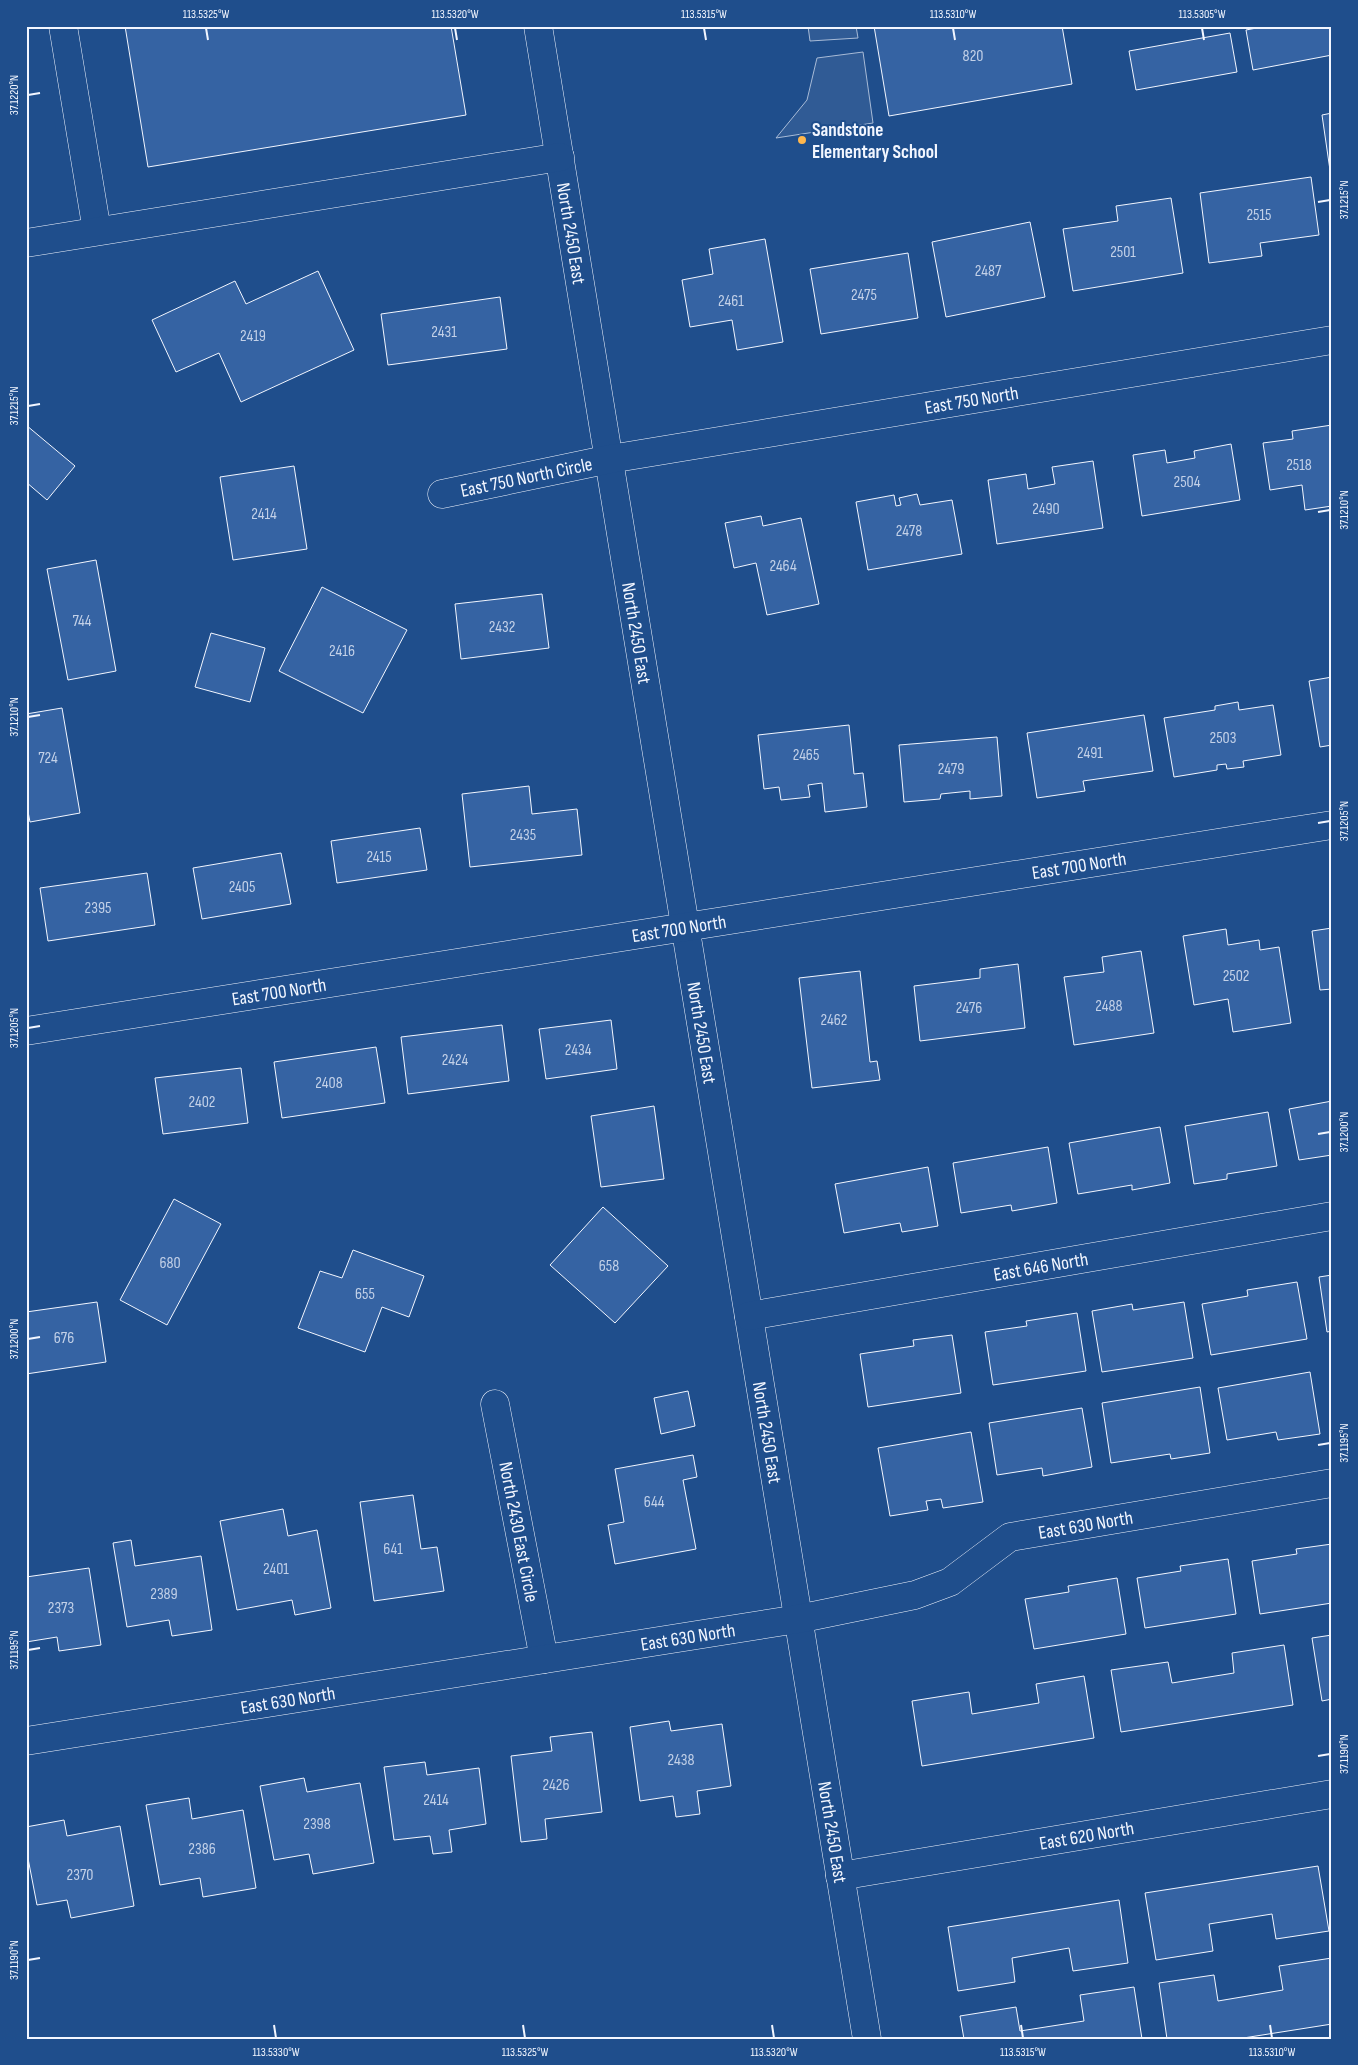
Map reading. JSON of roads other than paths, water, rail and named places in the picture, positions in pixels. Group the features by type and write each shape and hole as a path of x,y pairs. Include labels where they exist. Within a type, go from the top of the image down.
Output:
{"street":[{"path":"63,26 97,231"},
{"name":"North 2450 East","path":"538,26 867,2039"},
{"path":"26,243 560,158"},
{"name":"East 750 North","path":"610,459 1332,340"},
{"name":"East 750 North Circle","path":"442,494 610,459"},
{"name":"East 700 North","path":"26,1031 1332,825"},
{"name":"East 646 North","path":"749,1316 1332,1216"},
{"name":"North 2430 East Circle","path":"495,1404 544,1659"},
{"name":"East 630 North","path":"26,1741 798,1619 915,1595 950,1582 1010,1537 1332,1483"},
{"name":"East 620 North","path":"840,1876 1332,1794"}],"place":[{"name":"Sandstone Elementary School","path":"802,140"}]}
